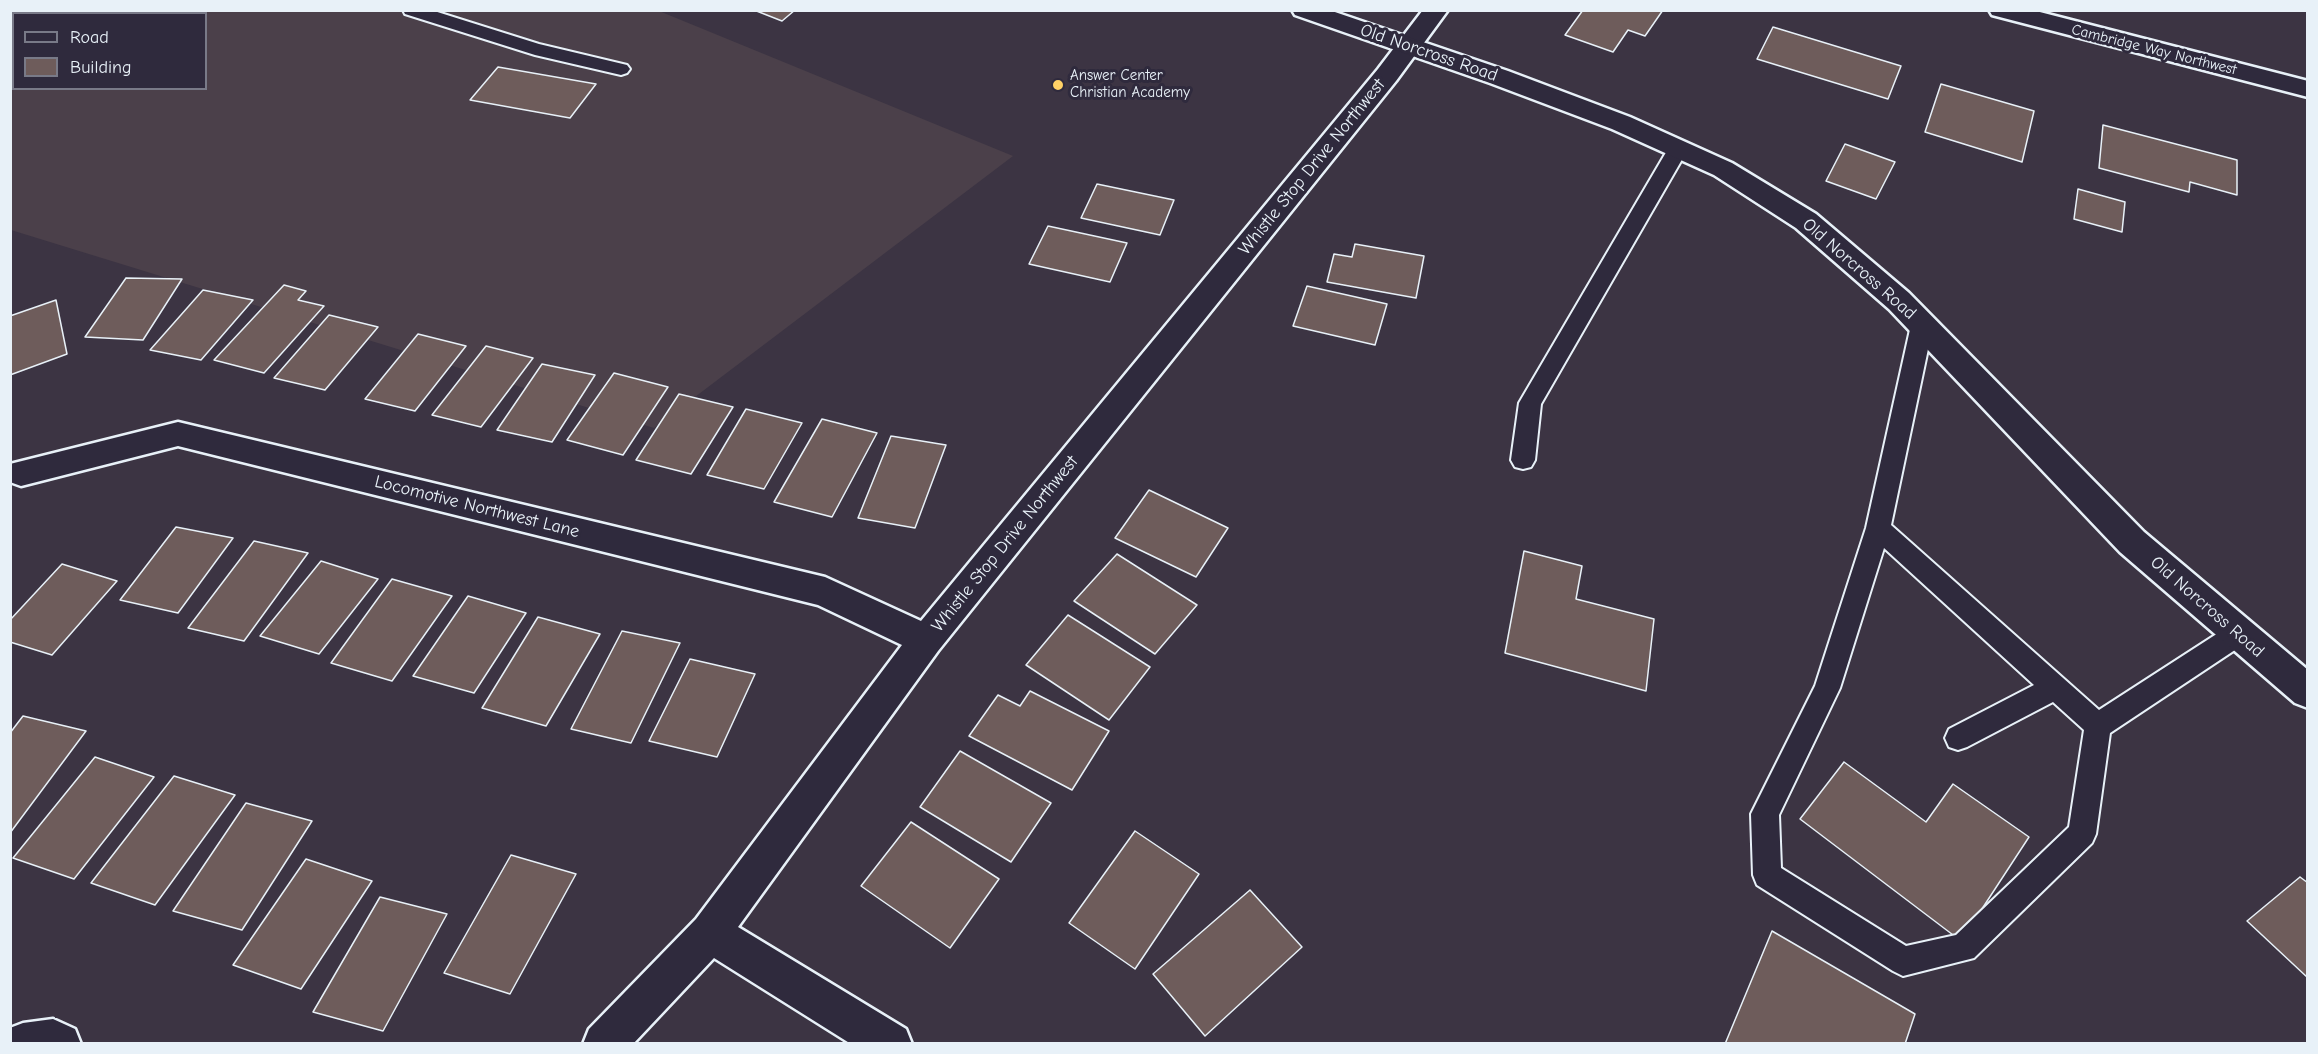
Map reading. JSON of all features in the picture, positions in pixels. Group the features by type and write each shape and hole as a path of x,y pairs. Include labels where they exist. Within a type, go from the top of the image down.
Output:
{"street":[{"name":"Old Norcross Road","path":"1304,10 1499,76 1599,115 1723,169 1806,221 1899,301 2132,542 2307,692"},
{"name":"Whistle Stop Drive Northwest","path":"604,1044 710,933 927,640 1410,46 1436,10"},
{"name":"Cambridge Way Northwest","path":"2001,10 2307,89"},
{"name":"Locomotive Northwest Lane","path":"21,473 178,434 825,592 927,640"},
{"path":"710,933 891,1044"},
{"path":"23,1044 53,1040 60,1044"}],"lane":[{"path":"411,10 535,49 621,69"},
{"path":"1523,460 1530,403 1678,149"},
{"path":"1922,325 1878,528 1827,688 1765,814 1767,874 1903,961 1964,948 2082,834 2098,726 2238,634"},
{"path":"1878,528 2098,726"},
{"path":"1958,738 2056,687"}],"shaded area":[{"path":"10,11 659,11 1013,156 654,428 11,230"}],"building":[{"path":"754,10 795,10 782,21"},
{"path":"1583,10 1663,10 1645,36 1628,30 1613,52 1565,35"},
{"path":"1773,27 1901,66 1888,99 1757,59"},
{"path":"498,67 596,84 570,118 470,100"},
{"path":"1941,84 2034,111 2022,162 1925,132"},
{"path":"2103,125 2237,160 2237,195 2190,182 2189,192 2099,168"},
{"path":"1845,144 1895,162 1876,199 1826,181"},
{"path":"1097,184 1174,200 1160,235 1081,218"},
{"path":"2078,189 2125,202 2122,232 2074,219"},
{"path":"1048,226 1127,243 1110,282 1029,264"},
{"path":"1355,244 1424,256 1416,298 1327,282 1334,254 1352,257"},
{"path":"126,278 182,279 143,340 85,337"},
{"path":"284,285 306,291 298,300 324,306 264,373 214,360"},
{"path":"1307,286 1387,304 1375,345 1293,326"},
{"path":"203,290 253,300 201,360 150,350"},
{"path":"56,300 67,354 10,375 10,316"},
{"path":"329,315 378,327 325,390 274,378"},
{"path":"418,334 466,346 415,411 365,399"},
{"path":"486,346 533,358 481,427 432,415"},
{"path":"542,364 595,375 552,442 497,430"},
{"path":"614,373 668,387 623,455 567,440"},
{"path":"679,394 733,407 691,474 636,460"},
{"path":"746,409 802,423 764,489 707,475"},
{"path":"822,419 877,433 832,517 774,502"},
{"path":"891,436 946,445 915,528 858,518"},
{"path":"1149,490 1228,528 1196,577 1115,538"},
{"path":"176,527 233,538 178,613 120,600"},
{"path":"254,541 308,553 244,641 188,628"},
{"path":"1524,551 1582,566 1576,599 1654,619 1646,691 1505,653"},
{"path":"1117,554 1197,605 1155,654 1074,601"},
{"path":"321,561 378,579 319,654 260,636"},
{"path":"62,564 117,581 52,655 10,642 10,620"},
{"path":"392,579 452,596 392,681 331,663"},
{"path":"468,596 526,613 474,693 413,676"},
{"path":"1068,615 1150,667 1109,720 1026,665"},
{"path":"538,617 600,634 546,726 482,708"},
{"path":"622,631 680,643 631,743 571,729"},
{"path":"690,659 755,674 717,757 649,741"},
{"path":"1030,691 1109,731 1072,790 969,736 998,695 1020,706"},
{"path":"23,716 86,731 10,833 10,733"},
{"path":"960,751 1051,803 1011,862 920,807"},
{"path":"95,757 154,777 74,879 13,858"},
{"path":"1844,762 1926,822 1953,784 2029,837 1961,941 1800,819"},
{"path":"174,776 235,795 155,905 91,883"},
{"path":"246,803 312,821 242,930 173,911"},
{"path":"911,822 999,879 950,948 861,886"},
{"path":"1135,831 1199,874 1135,969 1069,923"},
{"path":"511,855 576,874 510,994 444,973"},
{"path":"306,859 372,881 301,989 233,965"},
{"path":"2300,877 2308,883 2308,978 2247,921"},
{"path":"1250,890 1302,947 1205,1036 1153,974"},
{"path":"380,897 447,914 383,1031 313,1012"},
{"path":"1772,931 1915,1014 1905,1044 1725,1044"}],"place":[{"name":"Answer Center Christian Academy","path":"1058,85"}]}
